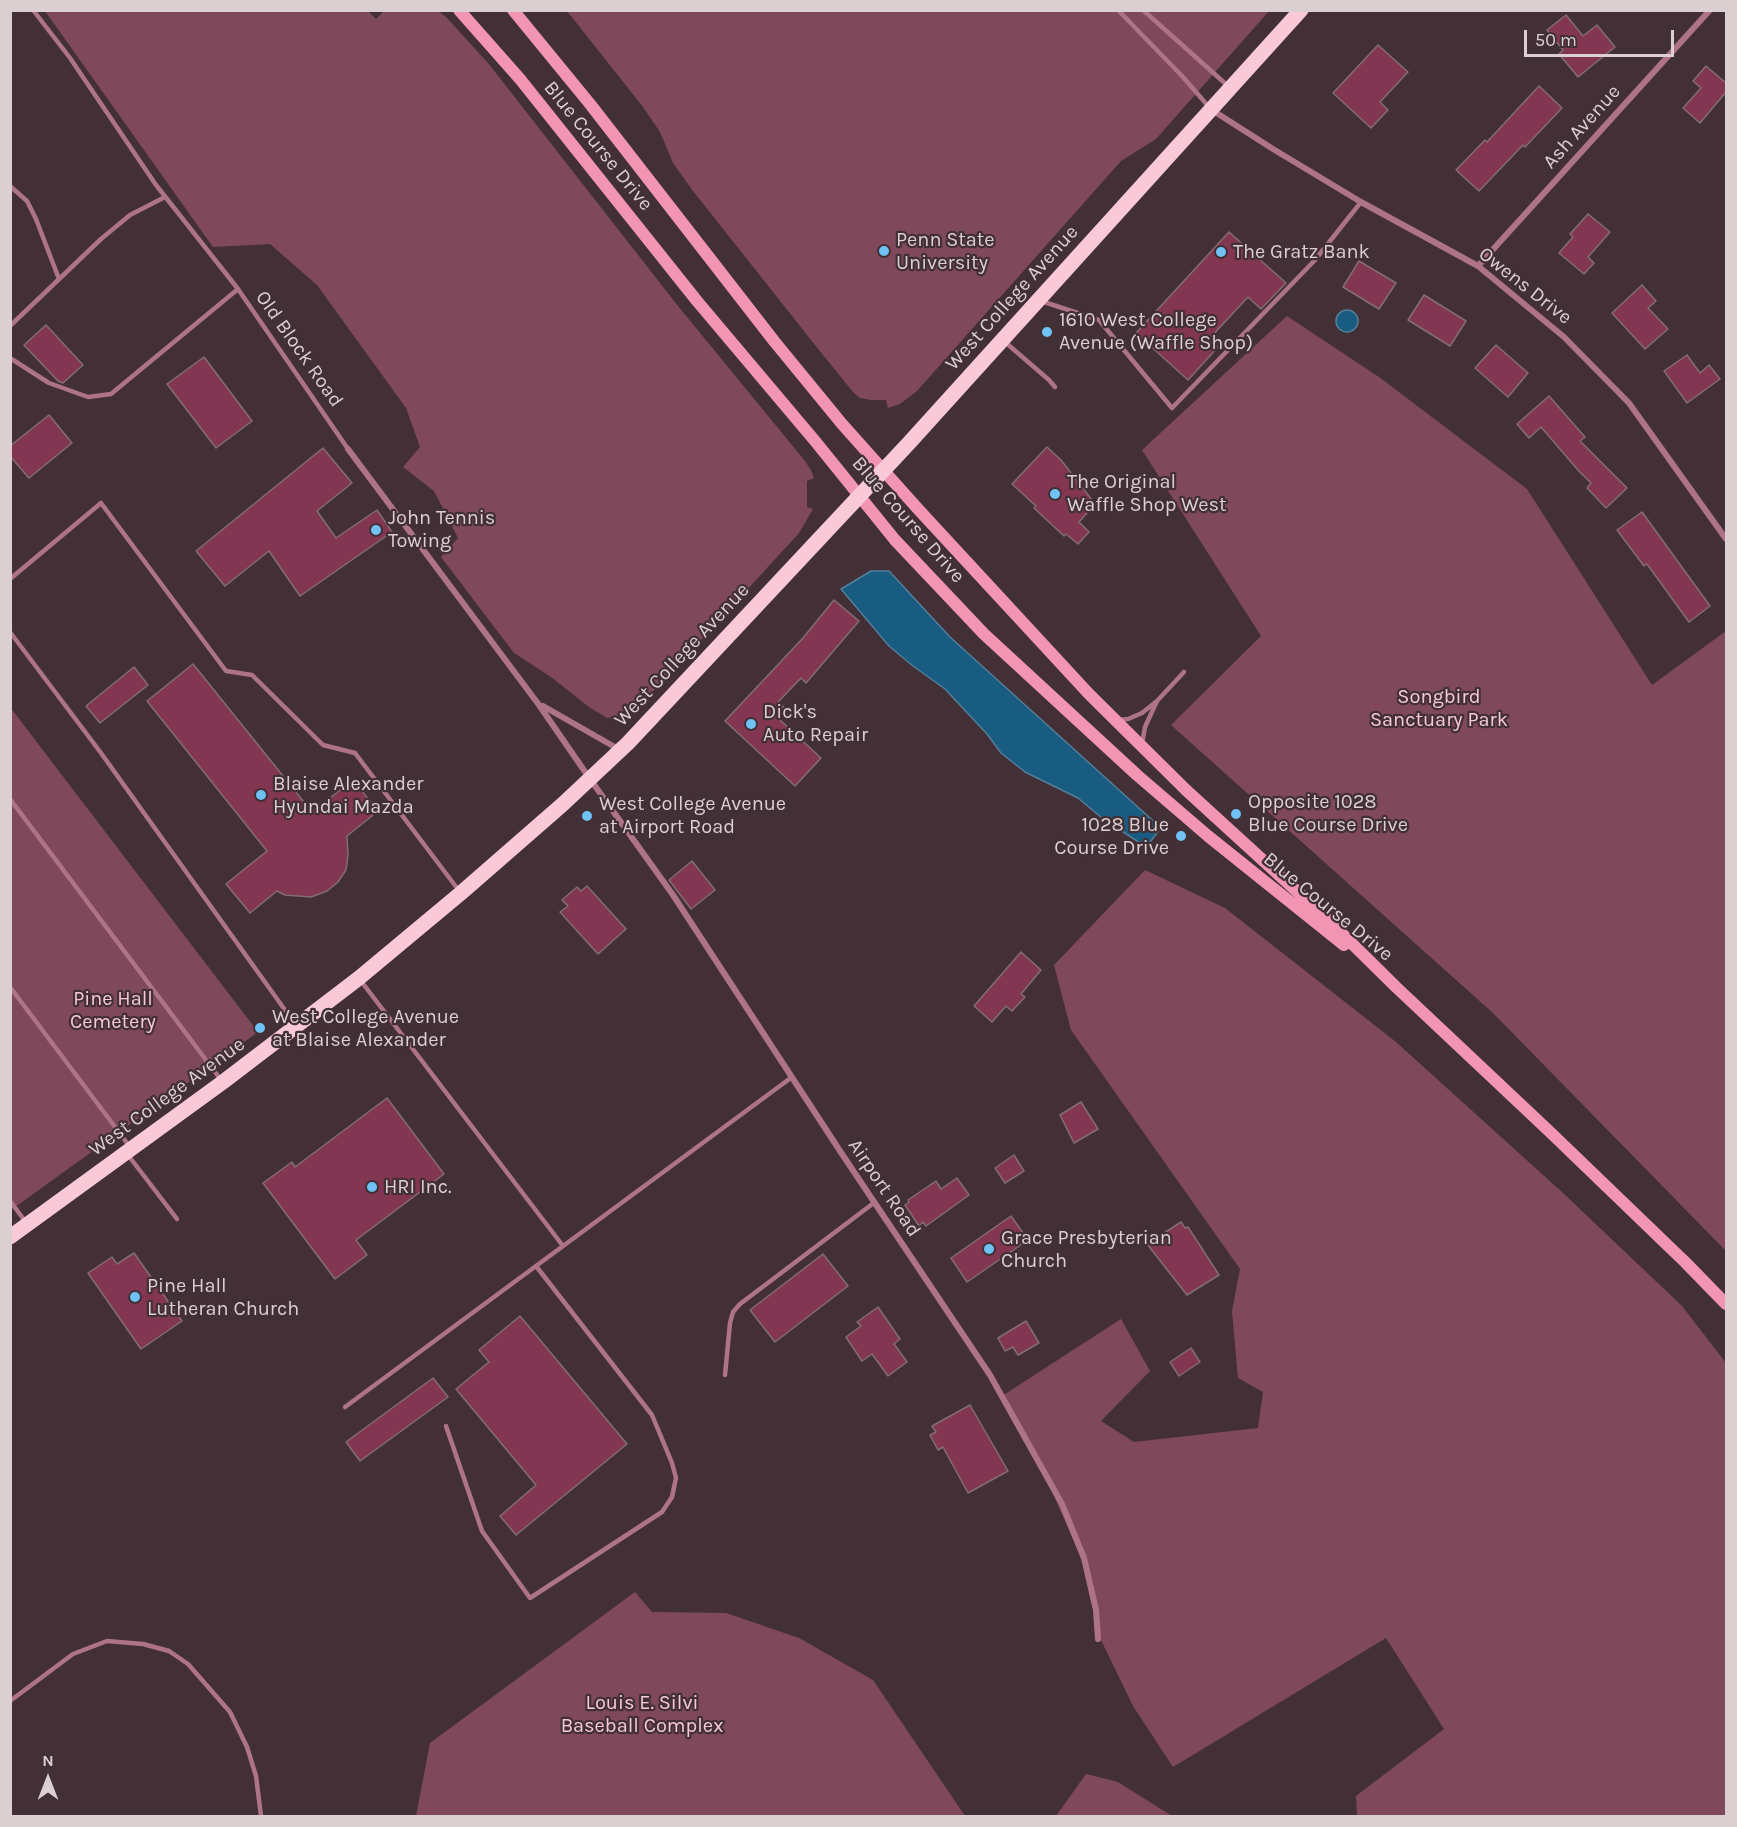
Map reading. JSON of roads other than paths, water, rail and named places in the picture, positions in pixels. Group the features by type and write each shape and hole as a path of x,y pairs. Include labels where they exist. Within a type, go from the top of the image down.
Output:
{"main road":[{"name":"Blue Course Drive","path":"459,10 520,79 697,301 895,540 984,634 1137,775 1200,829 1396,987"},
{"name":"Blue Course Drive","path":"513,10 590,104 774,341 842,424 997,595 1142,746 1652,1229 1726,1305"},
{"name":"West College Avenue","path":"10,1237 223,1082 359,978 461,893 620,751 860,497 1301,10"}],"street":[{"name":"Ash Avenue","path":"1478,266 1710,10"},
{"name":"Owens Drive","path":"1211,110 1361,202 1478,266 1564,337 1629,403 1726,539"},
{"name":"Old Block Road","path":"348,449 539,705 590,779"},
{"name":"Old Block Road","path":"539,705 620,751"},
{"name":"Airport Road","path":"590,779 673,895 990,1375 1062,1504 1089,1576 1096,1610 1098,1639"}],"lane":[{"name":"Old Block Road","path":"33,10 70,58 165,197 237,289 348,449"},
{"path":"1118,10 1182,76 1211,110"},
{"path":"1143,10 1230,88"},
{"path":"10,186 27,201 59,279"},
{"path":"10,326 97,242 130,215 165,197"},
{"path":"1039,301 1099,320 1172,408 1315,260 1361,202"},
{"path":"10,358 49,383 88,398 111,394 237,289"},
{"path":"1003,340 1055,387"},
{"path":"10,579 101,504 226,671 252,675 323,745 355,753 461,893"},
{"path":"10,632 101,753 297,1026"},
{"path":"1116,720 1128,719 1142,713 1157,701 1184,672"},
{"path":"1142,746 1145,727 1157,701"},
{"path":"10,799 223,1082"},
{"path":"359,978 563,1246"},
{"path":"10,987 177,1219"},
{"path":"345,1407 792,1077"},
{"path":"10,1202 28,1224"},
{"path":"725,1375 733,1312 740,1304 875,1203"},
{"path":"446,1426 482,1531 530,1598 662,1512 672,1497 676,1478 652,1415 536,1266"},
{"path":"10,1701 73,1654 107,1641 143,1644 169,1651 188,1664 230,1712 247,1747 256,1776 261,1816"}],"water":[{"path":"1343,310 1351,310 1358,317 1358,325 1351,332 1343,332 1336,325 1336,317"},
{"path":"871,571 889,571 950,637 1161,828 1146,847 1102,818 1078,798 1025,772 1001,753 987,734 945,689 889,646 841,589"}],"place":[{"name":"Penn State University","path":"884,251"},
{"name":"The Gratz Bank","path":"1221,252"},
{"name":"1610 West College Avenue (Waffle Shop)","path":"1047,332"},
{"name":"The Original Waffle Shop West","path":"1055,494"},
{"name":"John Tennis Towing","path":"376,530"},
{"name":"Dick's Auto Repair","path":"751,724"},
{"name":"Blaise Alexander Hyundai Mazda","path":"261,795"},
{"name":"Opposite 1028 Blue Course Drive","path":"1236,814"},
{"name":"West College Avenue at Airport Road","path":"587,816"},
{"name":"1028 Blue Course Drive","path":"1181,836"},
{"name":"West College Avenue at Blaise Alexander","path":"260,1028"},
{"name":"HRI Inc.","path":"372,1187"},
{"name":"Grace Presbyterian Church","path":"989,1249"},
{"name":"Pine Hall Lutheran Church","path":"135,1297"}],"park label":[{"name":"Songbird Sanctuary Park","path":"1439,708"},
{"name":"Pine Hall Cemetery","path":"113,1010"},
{"name":"Louis E. Silvi Baseball Complex","path":"642,1714"}]}
